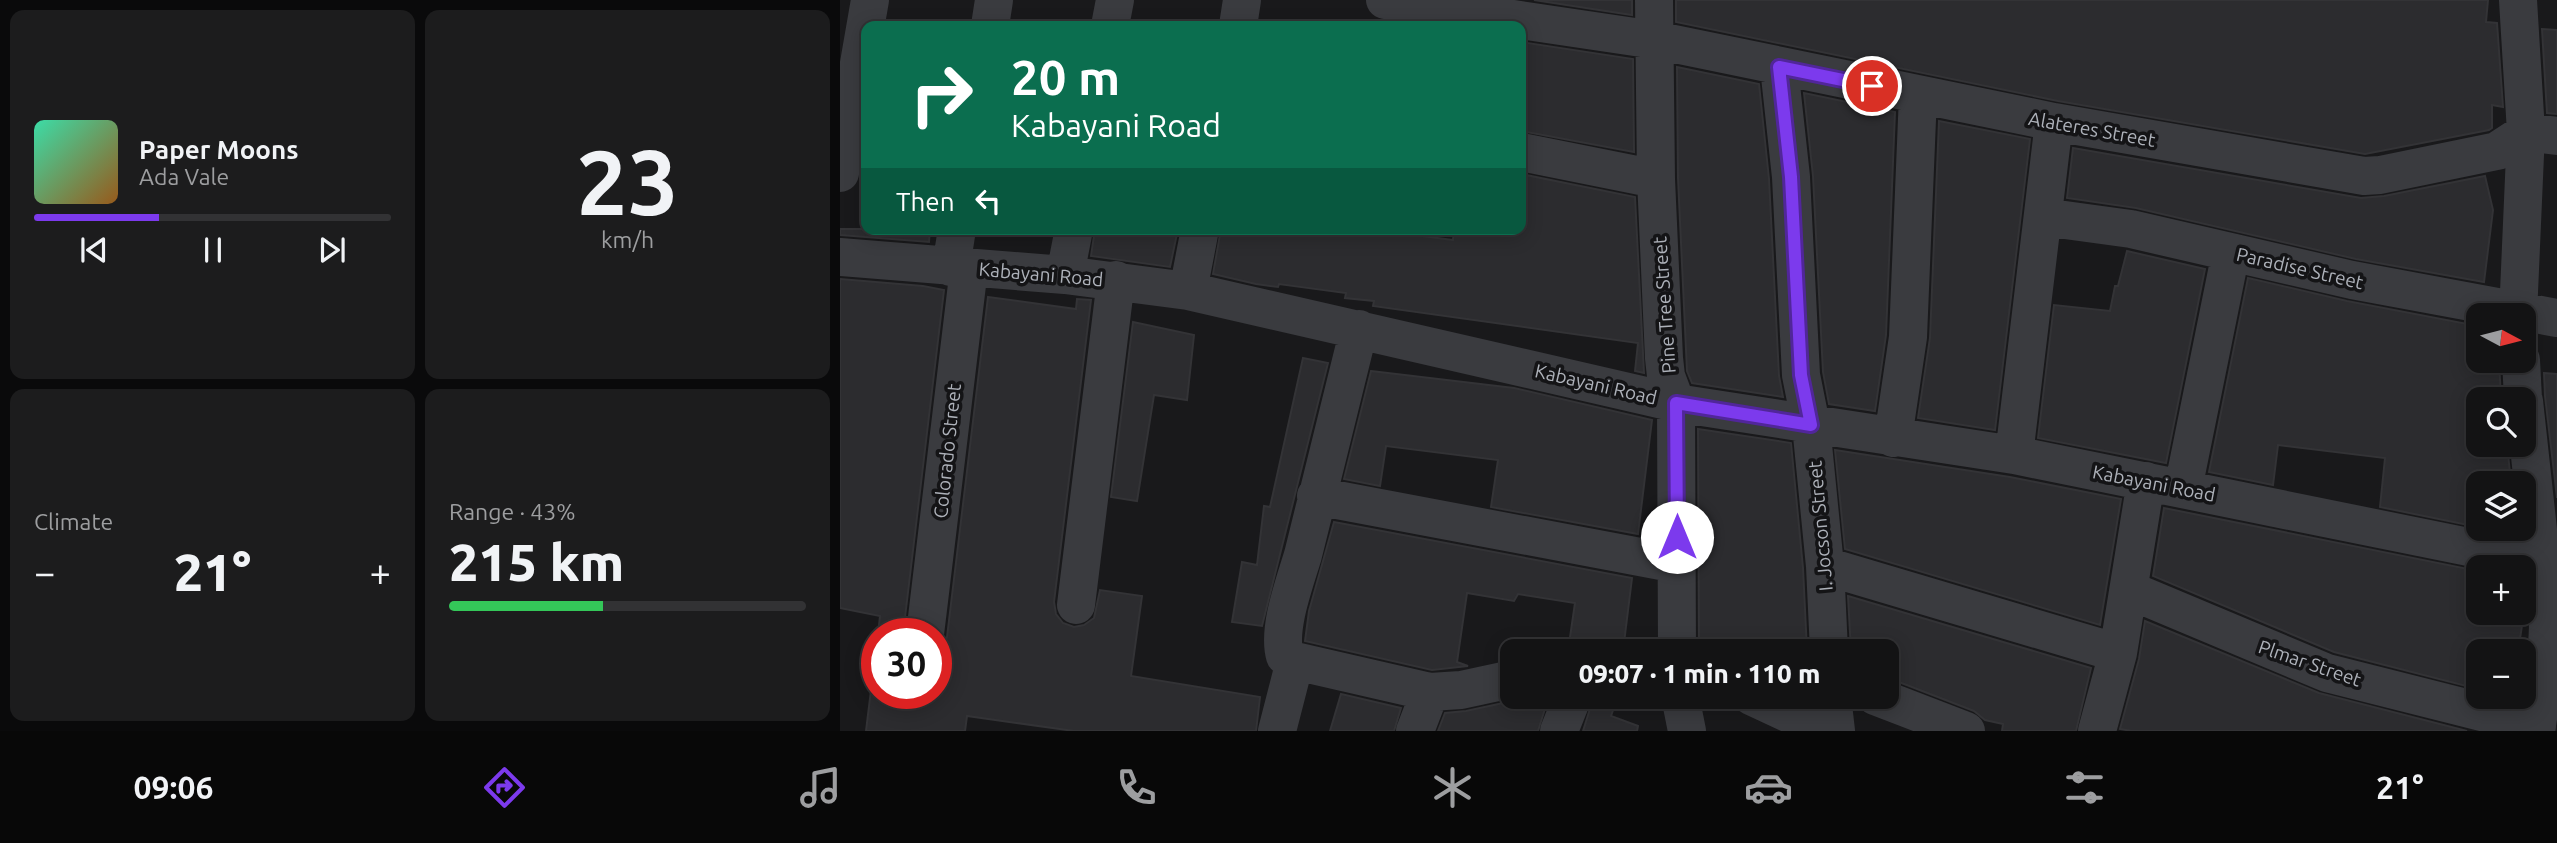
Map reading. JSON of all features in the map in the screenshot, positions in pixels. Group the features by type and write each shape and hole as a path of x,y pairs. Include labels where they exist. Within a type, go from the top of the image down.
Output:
{"street":[{"path":"866,21 870,0"},
{"path":"991,21 994,0"},
{"path":"1111,21 1115,0"},
{"path":"1239,21 1242,0"},
{"name":"Alateres Street","path":"1385,0 1655,40 2054,122 2364,176 2497,151 2542,134"},
{"name":"Pine Tree Street","path":"1654,0 1656,179 1666,376 1676,403 1677,639"},
{"path":"2518,0 2542,134 2519,303"},
{"path":"840,173 861,52"},
{"name":"I. Jocson Street","path":"1779,67 1791,177 1801,375 1811,425 1825,566 1828,639"},
{"path":"1893,438 1908,337 1918,95"},
{"path":"2014,455 2054,122"},
{"path":"1526,153 1656,179"},
{"name":"Paradise Street","path":"2043,217 2131,229 2352,280 2468,303"},
{"name":"Colorado Street","path":"927,618 947,462 960,268 957,235"},
{"path":"1066,275 1073,235"},
{"path":"1188,291 1199,235"},
{"path":"2183,489 2231,252"},
{"name":"Kabayani Road","path":"840,257 1066,275 1188,291 1676,403 2014,455 2551,564"},
{"path":"1076,605 1116,280"},
{"name":"Paradise Street","path":"2536,315 2557,318"},
{"path":"1277,731 1290,658 1282,645 1316,496 1359,329"},
{"path":"2536,437 2542,454 2539,539 2551,564 2551,669 2537,728"},
{"path":"2098,731 2118,653 2146,481"},
{"path":"1316,496 1677,564"},
{"path":"1825,566 2118,653"},
{"name":"Plmar Street","path":"2129,590 2327,673 2537,728"},
{"path":"1290,658 1430,692 1461,690 1500,682"},
{"path":"1415,731 1430,692"},
{"path":"1899,705 1966,731"},
{"path":"1559,731 1568,709"},
{"path":"1683,709 1688,731"},
{"path":"1779,709 1826,731"},
{"path":"1833,709 1836,731"}],"building":[{"path":"1534,0 1632,0 1632,15"},
{"path":"1676,0 2488,0 2486,22 2497,23 2503,107 2492,105 2492,128 2489,130 2365,154 2058,101 1676,22"},
{"path":"2542,29 2557,30 2557,114 2547,113"},
{"path":"1526,43 1633,59 1634,152 1526,132"},
{"path":"1677,67 1759,84 1769,179 1779,376 1783,397 1692,383 1687,371 1678,178"},
{"path":"1804,93 1895,112 1886,335 1875,411 1829,404 1823,372 1813,176"},
{"path":"1939,121 2030,139 1995,430 1918,418 1930,338"},
{"path":"2073,148 2361,198 2485,176 2493,210 2484,282 2356,259 2136,208 2067,198"},
{"path":"1526,175 1635,197 1644,373 1635,371 1638,343 1373,306 1374,301 1345,298 1346,293 1279,284 1278,287 1256,284 1213,274 1220,235 1415,235 1453,240 1453,235 1526,235"},
{"path":"840,229 861,229 861,235 930,235 929,242 840,235"},
{"path":"1094,235 1177,235 1170,267 1091,256"},
{"path":"2127,251 2205,269 2166,463 2038,438 2054,305 2110,311"},
{"path":"2248,278 2347,301 2466,324 2466,373 2500,373 2500,387 2466,387 2466,457 2508,457 2510,471 2466,471 2466,525 2380,507 2385,458 2278,445 2273,485 2209,472"},
{"path":"840,279 944,290 905,618 880,618 840,608"},
{"path":"988,297 1076,309 1077,299 1091,300 1054,602 1056,614 1063,623 1074,627 1084,625 1094,618 1100,590 1142,596 1131,676 1260,697 1256,731 1074,731 967,716 965,731 866,731 869,709 952,709 952,618 949,618"},
{"path":"1133,322 1194,335 1187,400 1154,395 1137,501 1111,497"},
{"path":"1303,358 1328,363 1262,626 1232,622 1242,562 1257,565 1264,506 1270,507"},
{"path":"1371,371 1514,388 1652,420 1638,534 1491,507 1498,460 1386,446 1380,486 1344,479"},
{"path":"2544,373 2557,374 2557,498 2545,396"},
{"path":"1698,429 1791,443 1803,568 1806,639 1699,639"},
{"path":"1835,450 2010,477 2121,499 2100,625 1845,549"},
{"path":"2164,508 2466,569 2466,625 2522,625 2520,639 2466,639 2466,686 2334,652 2153,576"},
{"path":"1334,522 1632,578 1624,639 1570,639 1575,603 1518,594 1514,601 1467,593 1457,662 1468,666 1432,670 1305,641 1309,611"},
{"path":"1848,596 2091,668 2076,731 2002,731 2003,724 1985,720 1974,711 1899,682 1899,639 1850,639"},
{"path":"2145,621 2319,693 2467,731 2120,729 2139,659"},
{"path":"1341,694 1401,708 1394,731 1330,731"},
{"path":"1500,704 1500,709 1545,709 1538,731 1438,731 1445,713"},
{"path":"1590,709 1613,709 1611,716 1638,726 1637,731 1583,731"}],"route":[{"path":"1677,537 1676,403 1811,425 1801,375 1791,177 1779,67 1872,86"}]}
